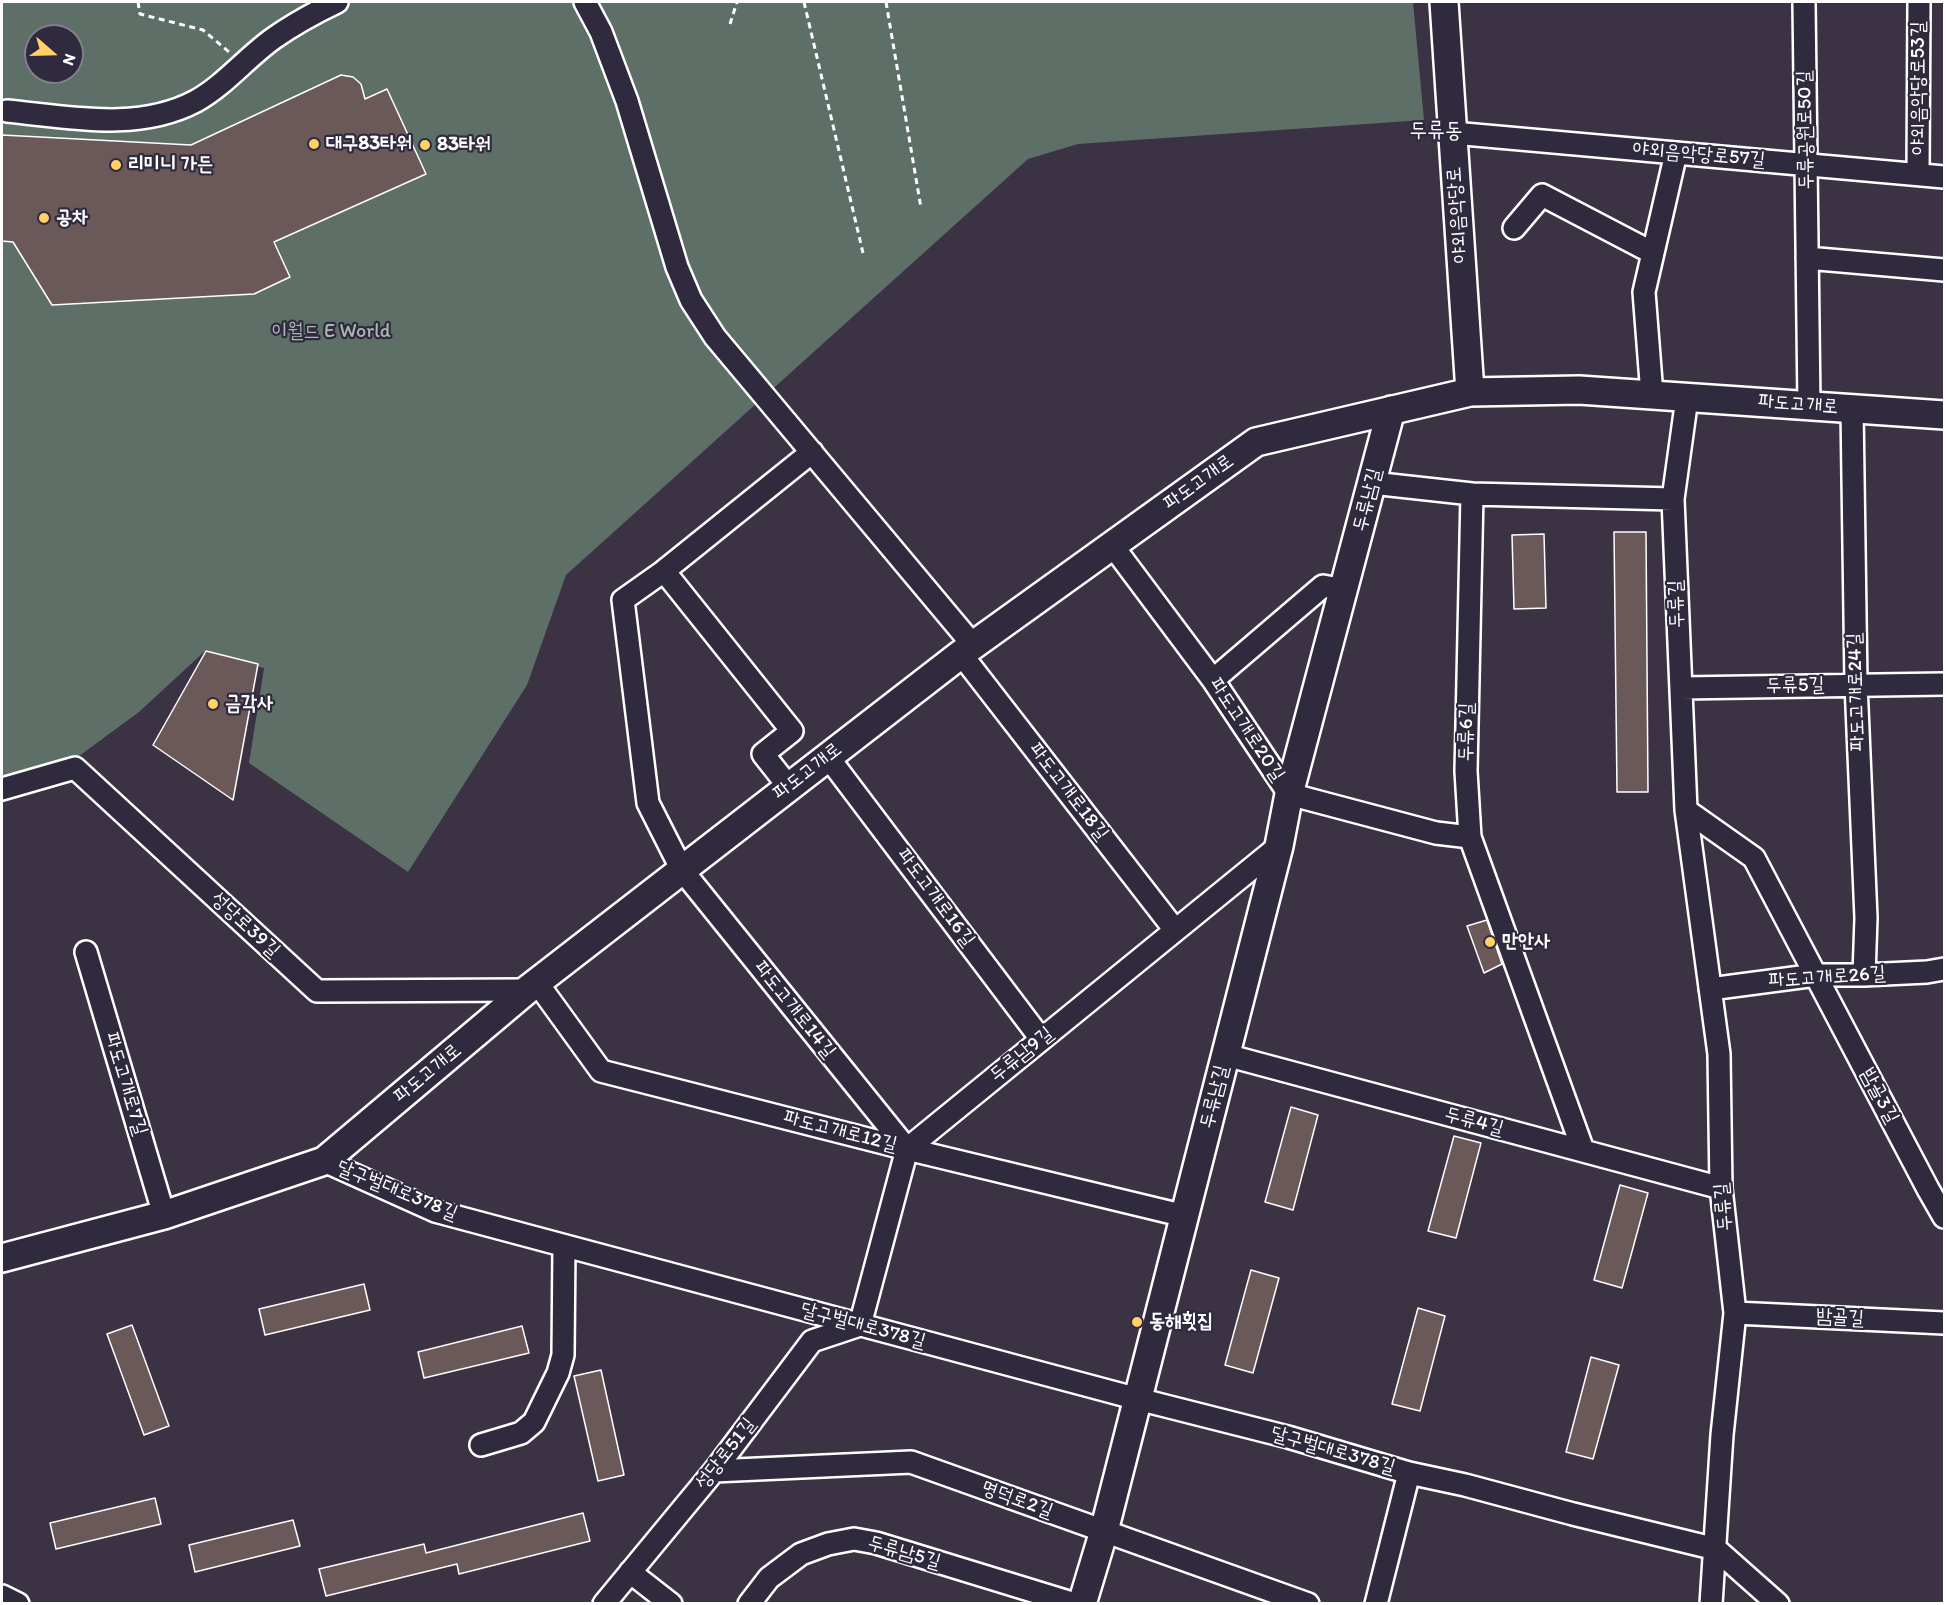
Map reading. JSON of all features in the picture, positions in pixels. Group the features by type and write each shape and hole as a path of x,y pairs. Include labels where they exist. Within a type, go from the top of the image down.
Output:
{"street":[{"path":"7,111 113,120 146,117 190,103 224,80 274,38 337,2"},
{"name":"파도고개로18길","path":"585,2 601,32 627,100 677,267 691,300 715,336 812,452 967,649 1175,930"},
{"name":"야외음악당로","path":"1444,2 1470,392"},
{"name":"두류공원로50길","path":"1804,2 1809,406"},
{"name":"야외음악당로53길","path":"1918,174 1919,2"},
{"name":"야외음악당로57길","path":"1453,133 1944,177"},
{"path":"1652,395 1644,292 1676,153"},
{"path":"1514,228 1542,195 1653,253"},
{"path":"1808,258 1944,270"},
{"name":"파도고개로","path":"2,1258 164,1215 324,1161 532,987 967,649 1256,442 1470,392 1579,390 1944,416"},
{"name":"두류길","path":"1687,398 1673,499 1686,810 1719,1054 1721,1188 1735,1313 1722,1435 1711,1604"},
{"name":"파도고개로24길","path":"1852,409 1856,684 1866,918 1864,975"},
{"name":"두류남길","path":"1082,1604 1104,1531 1279,846 1290,794 1391,410"},
{"path":"789,787 763,754 792,731 664,571 812,452"},
{"path":"1372,483 1472,494 1673,499"},
{"name":"두류6길","path":"1472,494 1467,771 1470,837 1583,1150"},
{"name":"파도고개로20길","path":"1112,545 1213,680 1290,794 1436,833 1470,837"},
{"name":"파도고개로14길","path":"664,571 623,600 648,803 682,870 907,1149"},
{"path":"1213,680 1323,586 1345,590"},
{"name":"두류5길","path":"1681,688 1944,684"},
{"name":"파도고개로16길","path":"828,757 1041,1039"},
{"name":"성당로39길","path":"2,789 75,768 316,990 532,987"},
{"path":"1686,810 1754,858 1816,975"},
{"name":"두류남9길","path":"907,1149 1279,846"},
{"name":"파도고개로7길","path":"86,952 164,1215"},
{"name":"파도고개로26길","path":"1710,989 1816,975 1864,975 1944,969"},
{"name":"밤골3길","path":"1816,975 1944,1216"},
{"name":"파도고개로12길","path":"532,987 601,1071 907,1149 1185,1216"},
{"name":"두류4길","path":"1226,1055 1721,1188"},
{"path":"860,1325 907,1149"},
{"name":"달구벌대로378길","path":"324,1161 435,1211 1288,1437 1409,1473 1465,1485 1716,1549 1778,1604"},
{"path":"481,1445 527,1430 534,1422 558,1373 563,1355 564,1246"},
{"name":"밤골길","path":"1735,1313 1944,1323"},
{"name":"성당로51길","path":"604,1604 714,1471 812,1341 860,1325"},
{"name":"명덕로2길","path":"714,1471 911,1462 1308,1604"},
{"name":"달구벌대로378길","path":"1376,1604 1409,1473"},
{"name":"두류남5길","path":"750,1604 769,1578 801,1554 854,1539 876,1543 1075,1604"},
{"path":"630,1572 671,1604"},
{"path":"2,1596 18,1604"}],"path":[{"path":"138,2 140,14 203,30 232,55 224,80"},
{"path":"730,24 737,2"},
{"path":"804,2 863,253"},
{"path":"886,2 921,208"}],"green space":[{"name":"이월드 E World","path":"2,2 1413,2 1424,120 1078,144 1028,159 566,575 527,685 408,872 249,763 264,668 204,652 139,712 75,759 2,781"}],"building":[{"path":"341,75 353,77 361,84 365,99 387,89 426,174 274,242 290,277 254,294 52,305 13,242 2,241 2,135 191,145"},
{"path":"1614,532 1646,532 1648,792 1617,792"},
{"path":"1544,534 1546,608 1514,609 1512,535"},
{"name":"금각사","path":"206,651 258,664 233,800 153,745"},
{"name":"만안사","path":"1487,920 1502,964 1484,973 1467,926"},
{"path":"1291,1107 1318,1115 1293,1210 1265,1202"},
{"path":"1454,1136 1481,1143 1456,1238 1428,1231"},
{"path":"1620,1185 1648,1193 1622,1288 1594,1280"},
{"path":"1251,1270 1279,1278 1253,1373 1225,1365"},
{"path":"364,1284 370,1310 265,1335 259,1309"},
{"path":"1418,1308 1445,1316 1420,1411 1392,1404"},
{"path":"132,1325 169,1426 144,1435 107,1334"},
{"path":"522,1326 529,1353 424,1378 418,1352"},
{"path":"1591,1357 1619,1365 1593,1459 1566,1452"},
{"path":"601,1370 624,1475 598,1481 574,1376"},
{"path":"155,1498 161,1524 56,1549 50,1523"},
{"path":"583,1513 590,1541 459,1574 457,1564 326,1596 319,1569 424,1544 426,1553"},
{"path":"293,1520 300,1546 195,1572 189,1545"}],"place":[{"name":"대구83타워","path":"314,144"},
{"name":"83타워","path":"425,145"},
{"name":"리미니 가든","path":"116,165"},
{"name":"공차","path":"44,218"},
{"name":"금각사","path":"213,704"},
{"name":"만안사","path":"1490,942"},
{"name":"동해횟집","path":"1137,1322"}],"district":[{"name":"두류동","path":"1436,131"}]}
